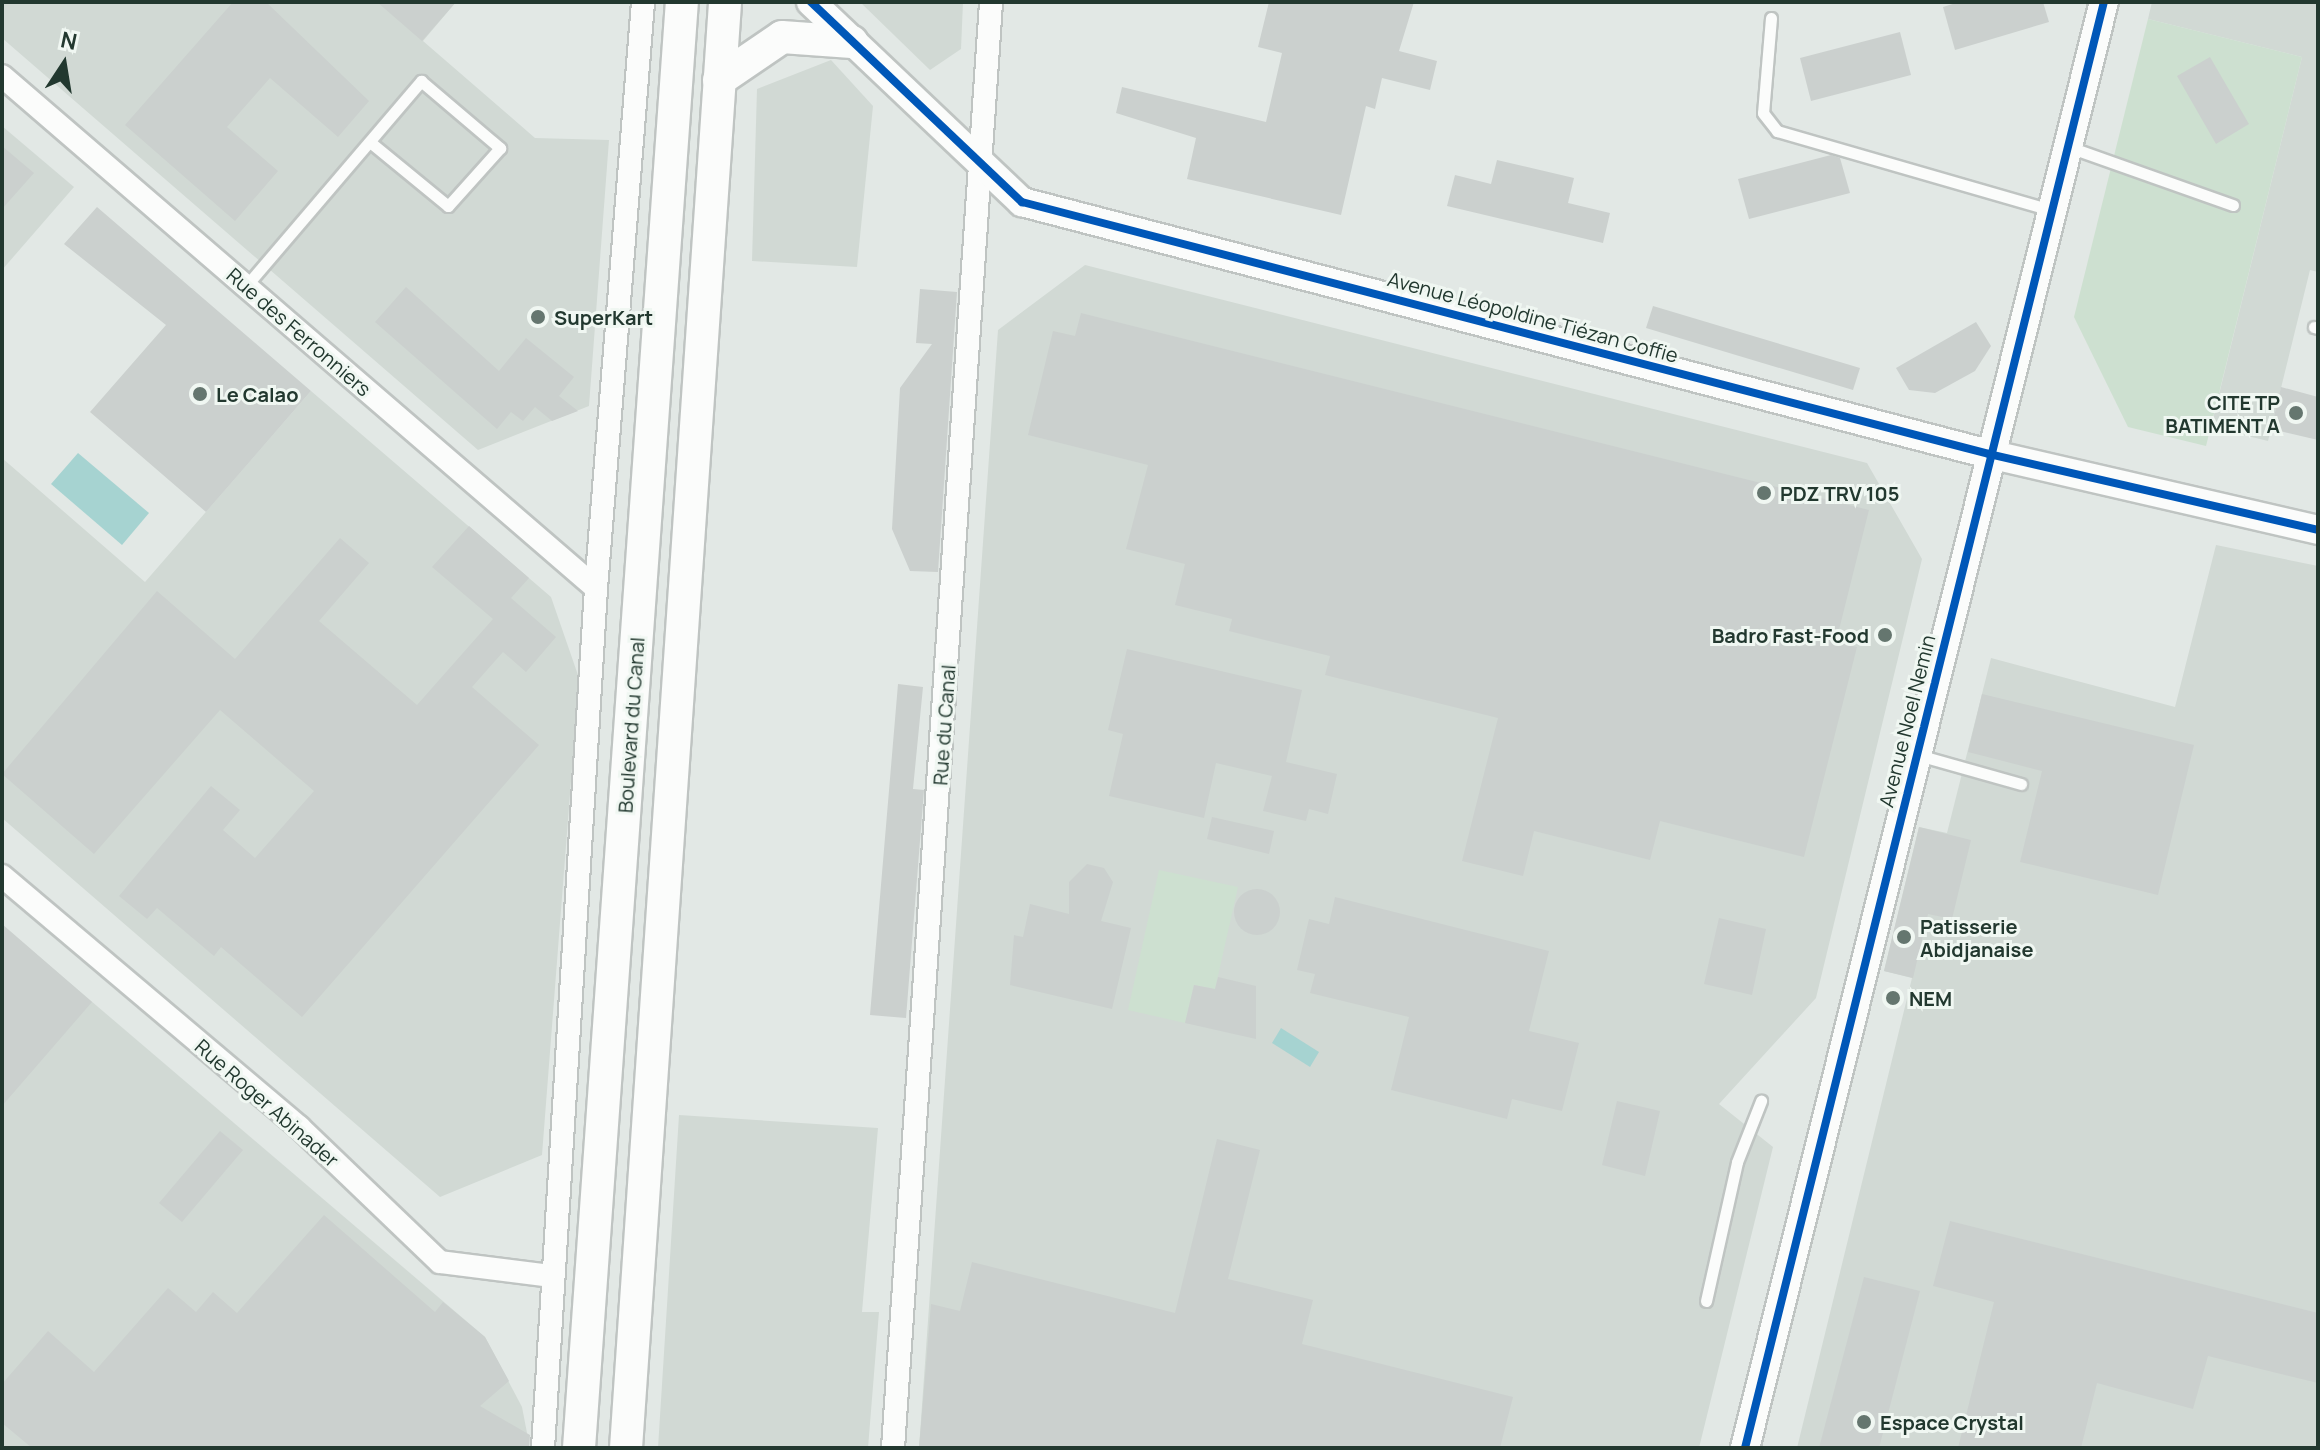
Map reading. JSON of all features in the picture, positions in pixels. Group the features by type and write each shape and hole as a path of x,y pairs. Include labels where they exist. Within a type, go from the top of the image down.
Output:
{"main road":[{"name":"Boulevard du Canal","path":"579,1448 682,2"},
{"path":"626,1448 725,2"},
{"path":"719,80 782,37 812,34 852,42"}],"street":[{"path":"543,1448 551,1276 596,588 643,2"},
{"name":"Avenue Léopoldine Tiézan Coffie","path":"811,2 1022,202 1989,454 2318,530"},
{"name":"Rue du Canal","path":"893,1448 991,2"},
{"name":"Avenue Noel Nemin","path":"1745,1448 2051,210 2064,146 2104,2"},
{"name":"Rue des Ferronniers","path":"2,76 596,588"},
{"name":"Rue Roger Abinader","path":"2,876 299,1127 440,1262 551,1276"}],"lane":[{"path":"1771,18 1763,113 1777,131 2051,210"},
{"path":"246,286 421,81 500,148 448,206 370,142"},
{"path":"2064,146 2233,205"},
{"path":"1915,754 2021,784"},
{"path":"1706,1301 1737,1162 1761,1101"}],"shaded area":[{"path":"2,2 456,2 423,41 535,138 609,140 589,406 478,450 2,38"},
{"path":"860,2 963,2 961,49 930,70"},
{"path":"2152,2 2318,2 2318,272 2310,270 2268,441 2211,427 2302,57 2148,19"},
{"path":"831,60 873,106 857,267 752,261 757,89"},
{"path":"2,126 74,187 2,270"},
{"path":"1085,265 1867,463 1922,559 1816,998 1719,1104 1773,1147 1699,1448 919,1448 998,330"},
{"path":"311,391 551,597 579,678 542,1155 440,1197 2,818 2,458 145,582"},
{"path":"2216,545 2318,566 2318,1448 1797,1448 1912,978 1884,971 1919,827 1947,833 1991,658 2175,707"},
{"path":"2,925 485,1337 522,1407 527,1433 291,1448 2,1448"},
{"path":"679,1115 878,1128 862,1312 879,1312 868,1448 658,1448"}],"green space":[{"path":"2148,19 2302,57 2206,446 2128,427 2074,317"},
{"path":"1159,870 1238,887 1215,989 1194,985 1185,1023 1128,1010"}],"water":[{"path":"78,453 149,513 122,545 51,484"},
{"path":"1281,1028 1319,1052 1310,1067 1272,1043"}],"building":[{"path":"233,2 266,2 369,101 338,137 270,78 227,127 278,171 235,221 125,125"},
{"path":"377,2 456,2 422,41"},
{"path":"1269,2 1414,2 1399,51 1437,61 1430,90 1382,78 1375,109 1366,106 1341,215 1187,179 1196,138 1116,113 1122,87 1266,122 1282,53 1258,47"},
{"path":"1959,2 2043,2 2049,22 1955,50 1943,7"},
{"path":"1900,32 1911,75 1811,101 1800,58"},
{"path":"2210,57 2249,124 2216,144 2177,76"},
{"path":"2,146 34,173 2,209"},
{"path":"1831,155 1840,158 1850,193 1749,219 1738,179"},
{"path":"1497,160 1574,178 1568,203 1610,213 1603,243 1447,206 1455,175 1491,184"},
{"path":"97,207 311,391 206,512 90,412 166,325 64,244"},
{"path":"406,287 499,371 526,338 574,377 559,396 578,411 552,421 535,407 523,421 511,412 497,429 375,322"},
{"path":"920,289 957,292 938,572 910,571 892,529 900,388 932,344 916,343"},
{"path":"1653,306 1860,368 1853,390 1646,328"},
{"path":"1081,313 1869,510 1836,642 1857,647 1804,857 1660,821 1650,860 1534,831 1523,876 1462,861 1498,718 1325,675 1330,656 1229,631 1232,619 1175,605 1185,564 1126,549 1148,465 1028,435 1053,331 1075,336"},
{"path":"1976,322 1991,346 1975,371 1935,393 1909,390 1896,368"},
{"name":"CITE TP BATIMENT A","path":"2281,387 2318,397 2318,440 2271,429"},
{"path":"469,526 529,578 511,598 556,637 526,672 503,652 472,687 539,745 302,1017 221,947 214,956 157,908 147,919 119,896 211,786 240,810 223,830 255,858 314,791 220,710 94,854 2,774 157,591 235,659 340,538 369,563 319,621 417,705 493,619 432,567"},
{"path":"1127,649 1302,690 1286,762 1337,774 1328,814 1309,809 1306,821 1263,811 1272,776 1216,763 1204,818 1109,796 1123,734 1108,730"},
{"path":"898,684 923,687 913,789 924,790 906,1018 870,1015"},
{"path":"1982,694 2194,745 2158,895 2020,862 2042,771 1968,752"},
{"path":"1212,817 1274,831 1269,854 1207,839"},
{"path":"1919,827 1971,840 1952,919 1928,914 1913,978 1884,971"},
{"path":"1087,864 1104,868 1113,882 1101,921 1131,928 1112,1009 1010,985 1014,935 1023,937 1030,904 1069,914 1069,882"},
{"path":"1257,889 1273,896 1280,912 1273,928 1257,935 1241,928 1234,912 1241,896"},
{"path":"1335,897 1549,951 1529,1031 1579,1043 1562,1111 1512,1099 1507,1119 1391,1090 1409,1017 1310,993 1315,974 1297,970 1309,919 1329,924"},
{"path":"1719,918 1766,929 1752,995 1704,984"},
{"path":"2,924 92,1002 2,1106"},
{"path":"1218,977 1256,986 1256,1039 1185,1023 1194,985 1215,989"},
{"path":"1617,1101 1660,1111 1645,1176 1602,1165"},
{"path":"220,1131 243,1150 182,1222 159,1203"},
{"path":"1217,1139 1260,1150 1228,1279 1313,1300 1302,1344 1513,1397 1500,1448 919,1448 931,1304 960,1311 972,1262 1175,1313"},
{"path":"324,1215 435,1312 443,1302 485,1337 509,1381 480,1406 530,1435 529,1448 32,1448 2,1423 2,1384 48,1331 94,1372 168,1288 196,1312 213,1292 237,1313"},
{"path":"1950,1221 2318,1313 2318,1383 2208,1356 2193,1409 2097,1383 2081,1448 1958,1448 1994,1302 1933,1286"},
{"path":"1864,1277 1920,1291 1879,1448 1819,1448"}],"cycle path":[{"path":"811,2 1022,202 1989,454 2318,530"},
{"path":"1745,1448 2104,2"}],"place":[{"name":"SuperKart","path":"538,317"},
{"name":"Le Calao","path":"200,394"},
{"name":"CITE TP BATIMENT A","path":"2296,413"},
{"name":"PDZ TRV 105","path":"1764,493"},
{"name":"Badro Fast-Food","path":"1885,635"},
{"name":"Patisserie Abidjanaise","path":"1904,937"},
{"name":"NEM","path":"1893,998"},
{"name":"Espace Crystal","path":"1864,1422"}]}
